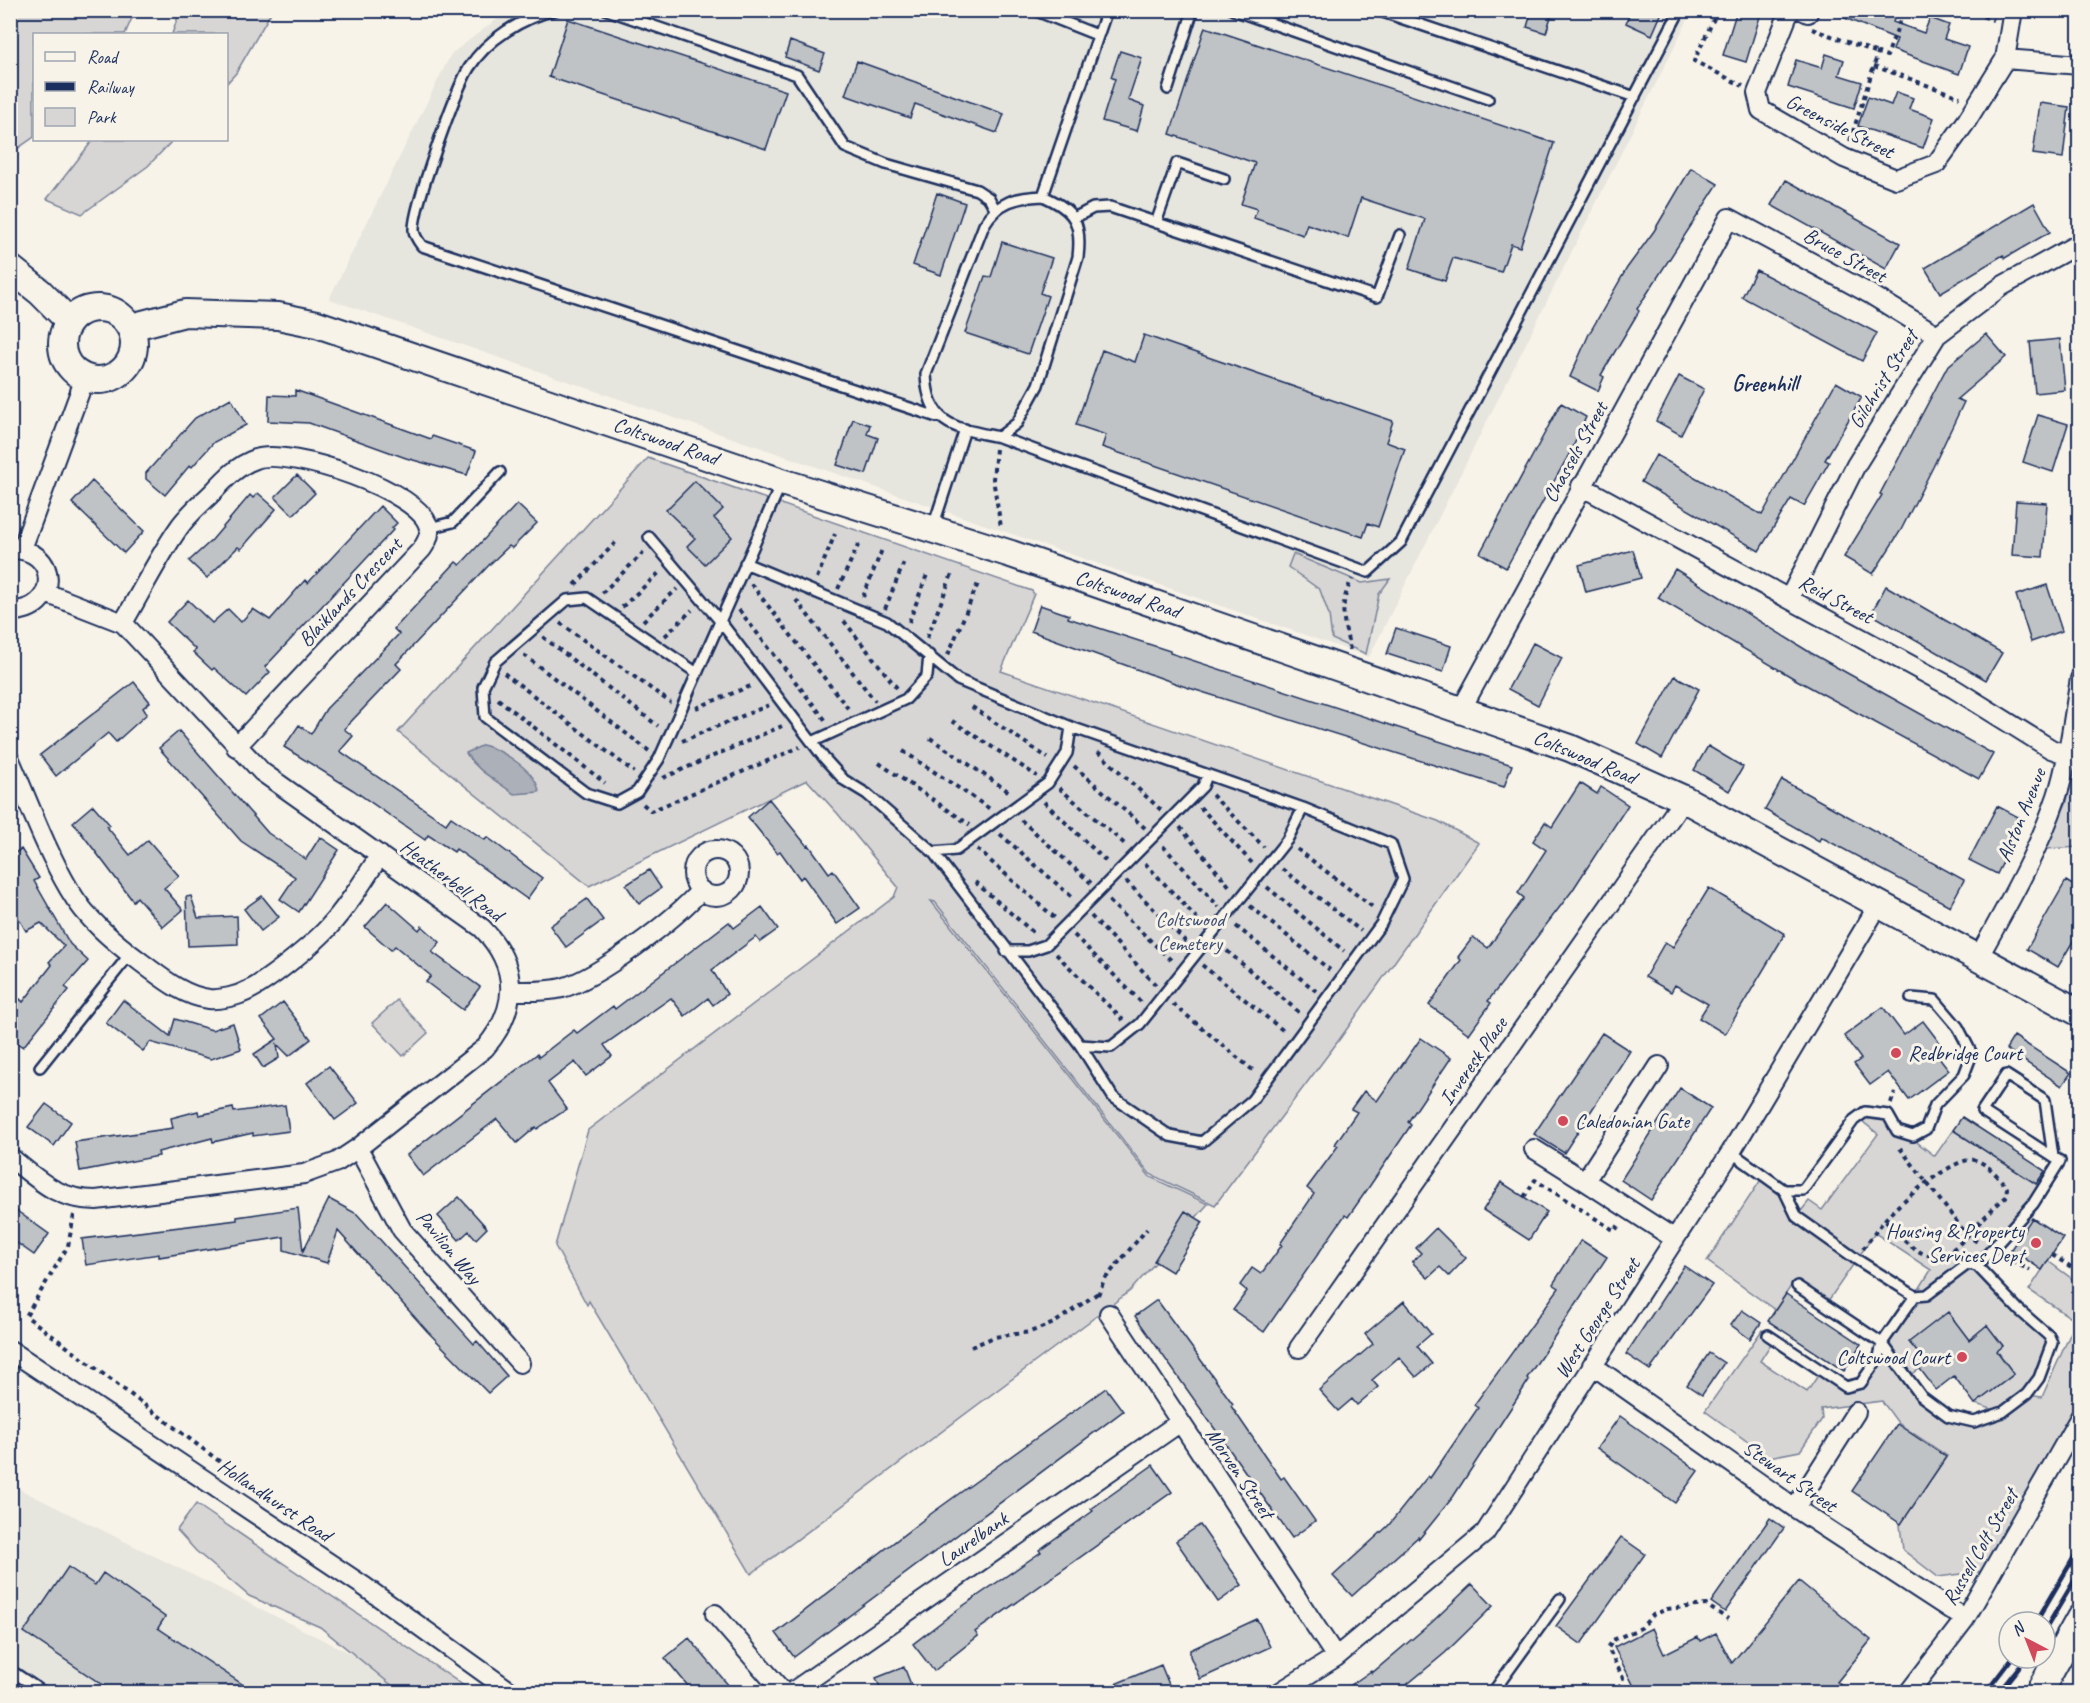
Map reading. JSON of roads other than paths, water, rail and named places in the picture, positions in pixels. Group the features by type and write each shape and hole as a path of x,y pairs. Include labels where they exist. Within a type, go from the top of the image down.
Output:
{"main road":[{"path":"10,268 40,292 69,321"},
{"path":"107,308 122,316 131,327 135,345 129,362 117,374 101,380 86,378 71,368 63,350 63,336 69,321 87,309 107,308"},
{"name":"Coltswood Road","path":"131,327 185,313 278,316 317,324 782,482 1011,554 1462,708 1570,748 1684,799 2079,1013"},
{"path":"2039,1692 2079,1617"}],"street":[{"name":"Greenside Street","path":"1790,10 1757,93 1761,110 1844,158 1896,179 1936,164 2005,59 2011,19"},
{"path":"2005,59 2079,65"},
{"name":"Bruce Street","path":"1729,218 1870,294 1937,335"},
{"name":"Chassels Street","path":"1462,708 1729,218"},
{"name":"Gilchrist Street","path":"1789,599 1856,465 1937,335 2002,286 2079,243"},
{"path":"10,611 32,608 46,593 48,573 43,562 32,552 16,549 86,378"},
{"name":"Blaiklands Crescent","path":"123,623 179,527 233,472 256,458 279,455 301,459 382,488 422,513 429,528 428,540 422,549 236,747"},
{"name":"Reid Street","path":"1581,486 1953,688 2051,748 2068,755"},
{"name":"Heatherbell Road","path":"10,1157 45,1184 76,1200 96,1200 304,1174 337,1162 358,1149 485,1048 500,1030 507,1012 511,991 507,962 498,944 482,928 262,772 236,747 123,623 46,593"},
{"name":"Alston Avenue","path":"1978,958 2010,901 2057,797 2068,755 2079,679"},
{"path":"10,760 69,890 90,918 130,954 189,994 210,999 231,997 249,990 326,930 359,888 380,855"},
{"name":"Inveresk Place","path":"1299,1348 1684,799"},
{"path":"511,991 560,988 592,976 688,905 701,890"},
{"name":"West George Street","path":"1280,1692 1336,1657 1485,1533 1731,1152 1879,904"},
{"path":"1585,1181 1659,1066"},
{"name":"Pavilion Way","path":"358,1149 402,1230 520,1364"},
{"path":"1534,1149 1675,1239"},
{"name":"Morven Street","path":"1109,1314 1336,1657"},
{"name":"Hollandhurst Road","path":"10,1350 365,1587 511,1692"},
{"name":"Stewart Street","path":"1592,1365 1795,1508 1965,1619"},
{"path":"1795,1508 1856,1412"},
{"name":"Russell Colt Street","path":"1909,1692 1965,1619 2079,1418"},
{"name":"Laurelbank","path":"792,1692 1179,1423"},
{"path":"715,1614 783,1692"}],"lane":[{"path":"555,10 536,15 494,40 468,69 447,120 416,212 413,232 422,246 937,417 964,429 999,436 1368,572 1401,542 1680,10"},
{"path":"607,10 797,75 845,147 886,164 977,190 989,198 995,208"},
{"path":"1034,10 1097,35"},
{"path":"1043,196 1107,10"},
{"path":"1168,89 1193,10"},
{"path":"1233,10 1488,99"},
{"path":"1377,10 1635,97"},
{"path":"1156,223 1177,163 1224,179"},
{"path":"937,417 926,395 926,374 984,225 995,208 1005,202 1025,197 1043,196 1062,205 1074,218 1080,239 1078,257 1038,385 1017,423 999,436"},
{"path":"1074,218 1094,208 1110,207 1377,297 1400,235"},
{"path":"932,530 964,429"},
{"path":"429,528 453,522 500,472"},
{"path":"697,673 587,598 567,600 494,666 483,687 485,717 586,793 617,803 637,792 659,759 782,482"},
{"path":"652,539 720,621 812,742 844,780 867,794 933,852 1080,1046 1113,1097 1170,1136 1202,1142 1252,1100 1385,916 1403,879 1391,844 1303,808 1071,727 958,680 926,652 881,620 796,584 743,567"},
{"path":"812,742 906,699 927,676 926,652"},
{"path":"933,852 956,850 1048,783 1067,753 1071,727"},
{"path":"1006,951 1028,951 1046,945 1203,786 1207,775"},
{"path":"1080,1046 1112,1047 1140,1024 1287,840 1303,808"},
{"path":"40,1067 130,954"},
{"path":"1784,1190 1803,1190 1854,1120 1865,1112 1888,1115 1897,1131 1913,1136 1926,1129 1935,1105 1964,1075 1972,1054 1958,1027 1935,1000 1911,998"},
{"path":"1977,1266 2033,1204 2060,1161 2053,1157 1982,1111 2006,1075 2045,1100 2053,1157"},
{"path":"1731,1152 1784,1190 1797,1216 1856,1259 1915,1296 1928,1295 1968,1264 1977,1266 2019,1310 2049,1336 2052,1343 2043,1368 2027,1395 2003,1412 1974,1422 1948,1416 1921,1396 1882,1343 1797,1286"},
{"path":"1768,1335 1846,1387 1861,1383 1879,1357 1882,1343 1915,1296"},
{"path":"1493,1692 1560,1599"},
{"path":"10,1670 43,1692"}],"railway":[{"path":"2043,1610 2080,1547"},
{"path":"2057,1610 2080,1571"},
{"path":"1986,1692 2003,1670"},
{"path":"1999,1692 2016,1670"}],"place":[{"name":"Redbridge Court","path":"1896,1053"},
{"name":"Caledonian Gate","path":"1563,1121"},
{"name":"Housing & Property Services Dept","path":"2036,1243"},
{"name":"Coltswood Court","path":"1962,1357"}],"district":[{"name":"Greenhill","path":"1765,383"}],"park label":[{"name":"Coltswood Cemetery","path":"1190,931"}]}
